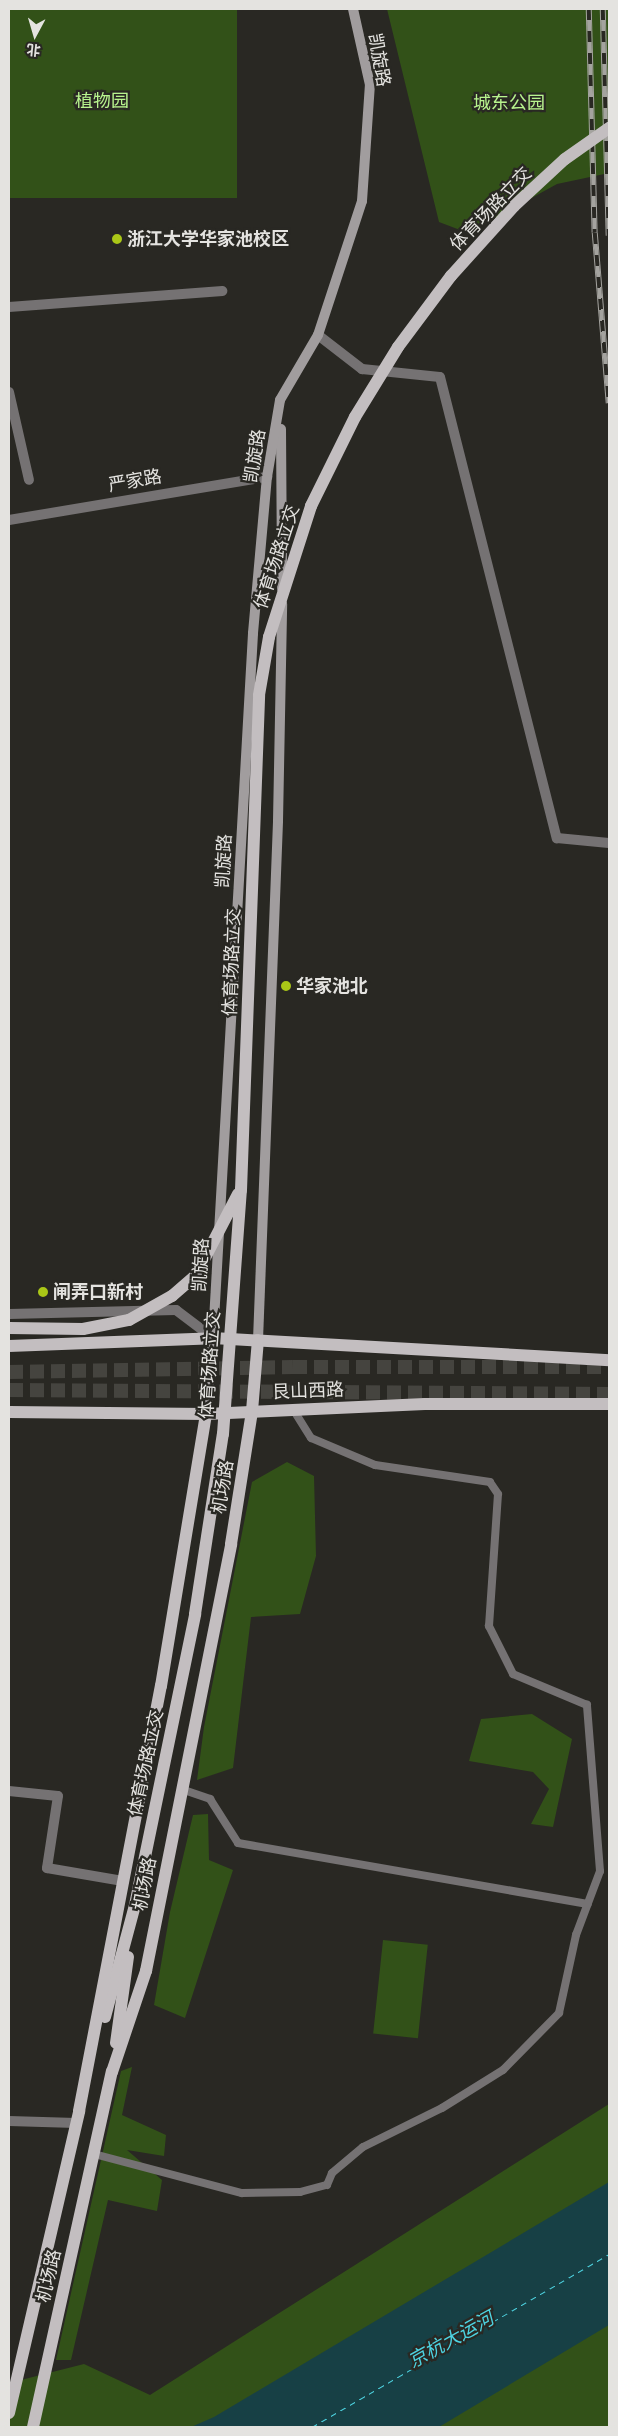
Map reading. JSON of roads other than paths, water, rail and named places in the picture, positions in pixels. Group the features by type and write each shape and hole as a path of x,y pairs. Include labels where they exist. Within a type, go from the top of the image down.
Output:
{"main road":[{"name":"凯旋路","path":"206,1414 213,1338 253,633 268,478 280,400 318,335 362,201 370,86 353,9"},
{"name":"体育场路立交","path":"77,2117 135,1905 195,1614 222,1434 241,1190 259,695 269,637 312,506 355,417 398,347 451,276 514,206 565,159 609,128"},
{"name":"凯旋路","path":"258,1340 282,663 280,400"},
{"path":"9,1328 83,1329 129,1320 172,1296 196,1275 241,1190"},
{"path":"9,1346 213,1338 609,1360"},
{"name":"机场路","path":"33,2427 112,2072 146,1971 231,1544 252,1411 258,1340"},
{"name":"艮山西路","path":"9,1412 206,1414 425,1404 609,1404"},
{"name":"机场路","path":"9,2413 77,2117 185,1554 206,1414"},
{"name":"体育场路立交","path":"112,2072 135,1905"}],"street":[{"path":"9,306 222,291"},
{"path":"318,335 362,370 440,377 557,838 609,843"},
{"path":"9,392 29,480"},
{"name":"严家路","path":"9,520 268,478"},
{"path":"9,1314 176,1310 213,1338"},
{"path":"9,1791 58,1796 47,1868 123,1881"},
{"path":"9,2121 77,2117"}],"lane":[{"path":"94,2154 242,2193 300,2192 327,2185 332,2174 363,2147 442,2108 503,2070 558,2013 576,1936 600,1871 587,1705 513,1674 489,1626 498,1494 490,1482 375,1465 311,1438 293,1409"},
{"path":"181,1789 210,1798 238,1843 588,1904"}],"water":[{"name":"京杭大运河","path":"609,2182 609,2325 439,2427 191,2427 214,2417"}],"tunnel":[{"path":"9,1372 293,1367 609,1367"},
{"path":"9,1390 609,1394"}],"railway":[{"path":"589,9 595,233 609,403"},
{"path":"603,9 609,236"}],"place":[{"name":"浙江大学华家池校区","path":"117,239"},
{"name":"华家池北","path":"286,986"},
{"name":"闸弄口新村","path":"43,1292"}],"park label":[{"name":"植物园","path":"102,101"},
{"name":"城东公园","path":"509,103"}]}
